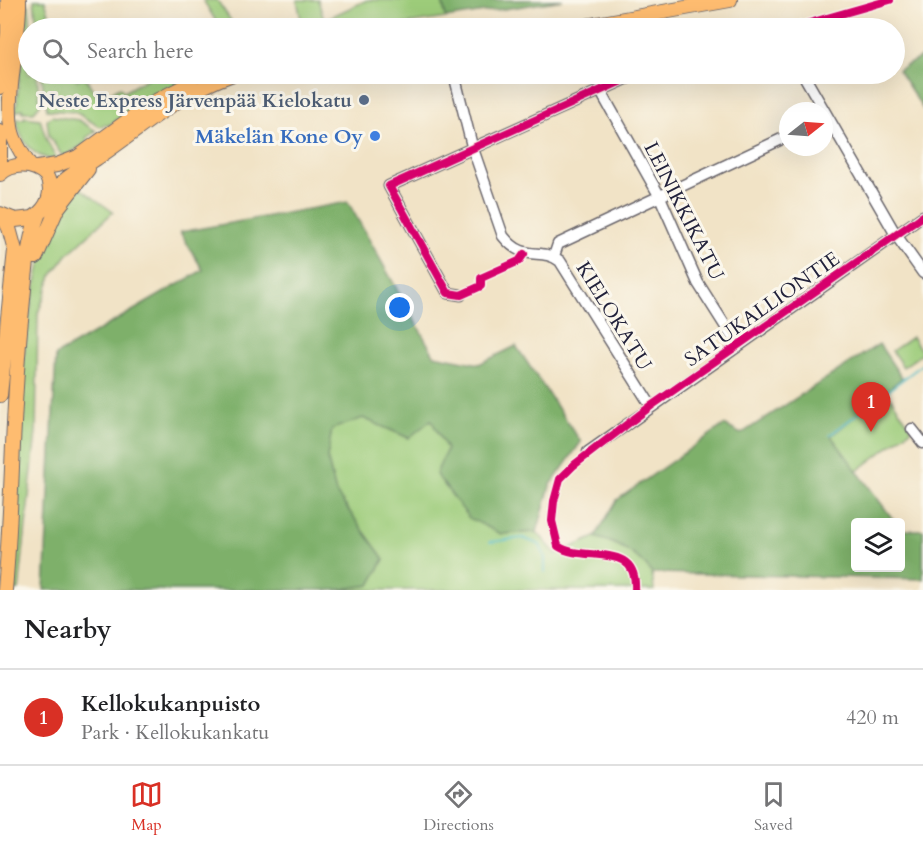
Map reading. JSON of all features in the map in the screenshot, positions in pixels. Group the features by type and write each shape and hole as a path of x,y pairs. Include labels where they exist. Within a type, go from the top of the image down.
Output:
{"main road":[{"path":"0,87 8,33 8,0"},
{"path":"19,0 19,18"},
{"path":"630,18 730,0"},
{"path":"18,44 10,102 11,123 17,145 33,167 49,180 49,197"},
{"path":"0,174 15,166 33,167 71,161 152,103 191,84"},
{"path":"5,590 11,519 16,363 25,284 38,214 59,184 157,112 208,84"},
{"path":"0,132 0,167"},
{"path":"25,284 57,209 73,185 100,156"},
{"path":"1,215 27,220 38,214"},
{"path":"0,395 15,250 12,235 1,215"}],"street":[{"name":"KIELOKATU","path":"456,84 472,146 503,236 512,247 524,254 554,256 560,261 651,406"},
{"path":"461,295 448,293 389,186 472,146 614,84"},
{"path":"809,84 819,102"},
{"name":"LEINIKKIKATU","path":"600,90 660,197 698,283 738,346"},
{"path":"833,127 896,235 923,273"},
{"path":"554,256 558,244 779,140"},
{"name":"SATUKALLIONTIE","path":"588,452 923,216"},
{"path":"912,429 923,443"}],"green space":[{"path":"34,0 45,0 50,18 36,18"},
{"path":"203,0 217,0 229,18 214,18"},
{"path":"297,0 318,0 323,18 301,18"},
{"path":"367,0 442,0 446,18 328,18"},
{"path":"442,0 563,0 446,18"},
{"path":"26,5 29,5 30,18 25,18"},
{"path":"923,56 923,109 905,81 905,66"},
{"path":"19,84 38,84 40,105 34,112 23,112 23,109 16,112"},
{"path":"43,84 89,84 99,99 120,87 124,92 138,84 181,84 107,126 105,124 100,127 75,112 47,110"},
{"path":"52,116 79,120 96,131 86,138 88,142 63,157 49,136 47,120"},
{"path":"24,117 40,119 56,159 41,156 24,141 17,119 24,119"},
{"path":"80,188 113,212 67,255 52,275 38,313 36,432 19,590 13,590 20,415 27,327 35,284 47,242 57,221"},
{"path":"348,202 434,355 479,364 516,346 581,442 550,486 537,532 501,534 469,518 436,474 447,449 431,420 409,438 363,418 332,429 327,457 336,493 384,559 370,585 335,590 44,590 56,355 203,270 180,232"},
{"path":"912,337 923,353 903,367 892,351"},
{"path":"879,344 902,378 831,436 892,518 851,518 851,572 905,572 905,530 923,530 923,579 652,573 627,550 595,537 617,500 724,425 741,434"},
{"path":"886,391 912,429 857,471 830,435"},
{"path":"363,418 408,438 431,419 447,449 501,534 537,532 556,554 595,537 615,543 640,558 652,573 654,590 335,590 370,585 384,559 336,493 327,457 332,428"}],"waterway":[{"path":"830,435 923,364"},
{"path":"490,542 523,538 540,545 545,558 545,572"}],"cycle path":[{"path":"827,18 890,0"},
{"path":"524,254 519,261 481,278 481,286 461,295 448,293 389,186 615,84"},
{"path":"635,590 634,574 628,564 619,558 569,551 558,546 552,521 560,479 574,465 651,406 923,216"}],"place":[{"name":"Neste Express Järvenpää Kielokatu","path":"364,100"},
{"name":"Mäkelän Kone Oy","path":"375,136"},
{"name":"Kellokukanpuisto","path":"871,432"}]}
